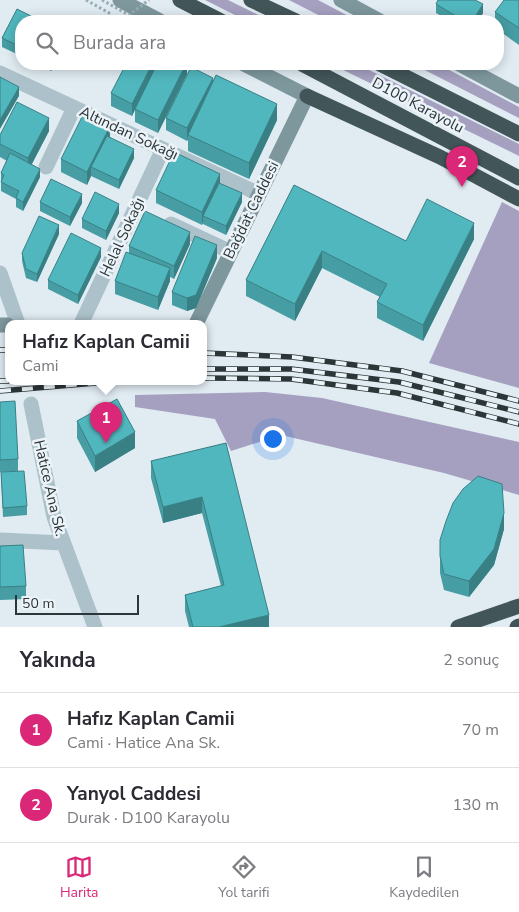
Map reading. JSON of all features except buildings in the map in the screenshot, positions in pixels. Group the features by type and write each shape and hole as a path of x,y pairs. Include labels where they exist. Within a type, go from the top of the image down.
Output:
{"highway":[{"path":"180,0 209,15"},
{"path":"250,0 283,15"},
{"name":"D100 Karayolu","path":"313,70 519,178"},
{"name":"D100 Karayolu","path":"392,70 519,134"},
{"path":"307,96 440,157 519,200"},
{"path":"458,627 519,606"}],"street":[{"path":"120,0 149,15"},
{"path":"341,0 369,15"},
{"path":"256,70 307,96"},
{"path":"470,70 519,96"},
{"name":"Altından Sokağı","path":"0,73 259,194"},
{"name":"Bağdat Caddesi","path":"198,320 307,96"},
{"path":"46,167 74,108"},
{"name":"Helal Sokağı","path":"83,320 163,149"},
{"path":"136,208 231,252"},
{"path":"0,273 17,320"},
{"name":"Hatice Ana Sk.","path":"31,404 54,517 96,627"},
{"path":"0,540 63,543"}],"path":[{"path":"86,0 113,15"},
{"path":"102,0 129,15 149,0"}],"shaded area":[{"path":"205,0 228,0 259,15 235,15"},
{"path":"289,0 318,0 347,15 318,15"},
{"path":"343,70 369,70 519,144 519,156"},
{"path":"425,70 449,70 519,107 519,118"},
{"path":"502,202 519,211 519,388 429,363"},
{"path":"265,392 322,398 519,442 519,495 444,473 281,435 231,451 215,419 135,407 135,395"}],"railway":[{"path":"0,350 5,350"},
{"path":"207,353 292,357 402,371 519,401"},
{"path":"207,369 291,369 399,382 519,412"},
{"path":"207,378 291,379 397,393 519,424"},
{"path":"0,381 5,381"},
{"path":"0,391 72,385"}],"place":[{"name":"Yanyol Caddesi","path":"462,187"},
{"name":"Hafız Kaplan Camii","path":"106,443"}]}
